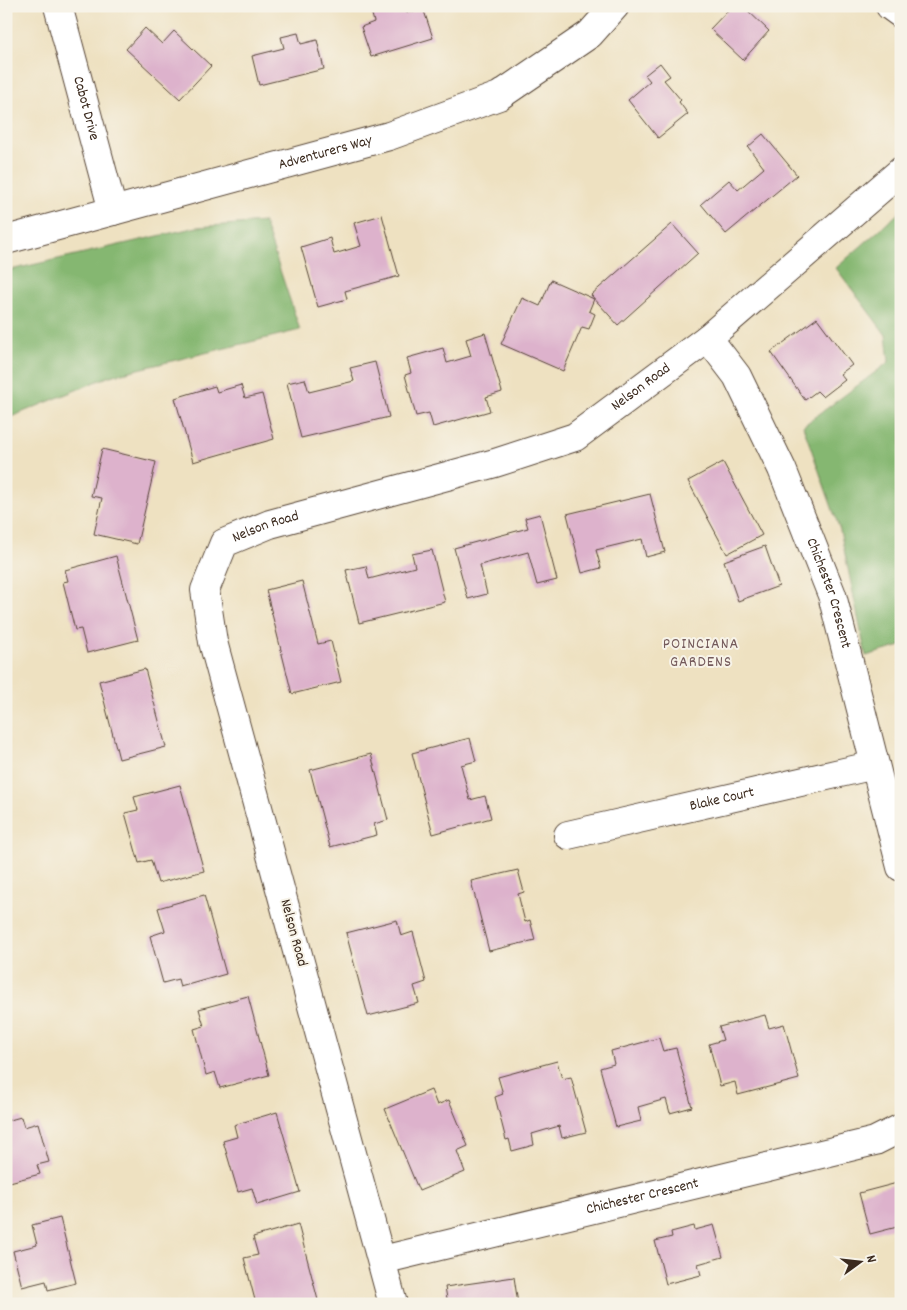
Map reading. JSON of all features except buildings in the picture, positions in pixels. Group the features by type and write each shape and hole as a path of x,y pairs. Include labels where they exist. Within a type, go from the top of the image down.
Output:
{"street":[{"name":"Cabot Drive","path":"58,6 113,211"},
{"name":"Adventurers Way","path":"6,240 389,136 499,96 590,34 615,6"},
{"path":"890,6 901,14"},
{"name":"Nelson Road","path":"393,1304 213,642 205,590 224,543 270,524 495,463 575,437 708,338 901,171"},
{"name":"Chichester Crescent","path":"708,338 741,384 782,469 828,586 901,867"},
{"name":"Blake Court","path":"568,835 875,765"},
{"name":"Chichester Crescent","path":"382,1260 875,1141 901,1128"}],"path":[{"path":"895,1304 901,1302"}],"green space":[{"path":"901,211 901,646 866,656 840,530 803,426 889,362 886,335 836,268"},
{"path":"264,222 300,330 110,376 6,419 6,271 197,227"}],"district":[{"name":"POINCIANA GARDENS","path":"701,653"}]}
